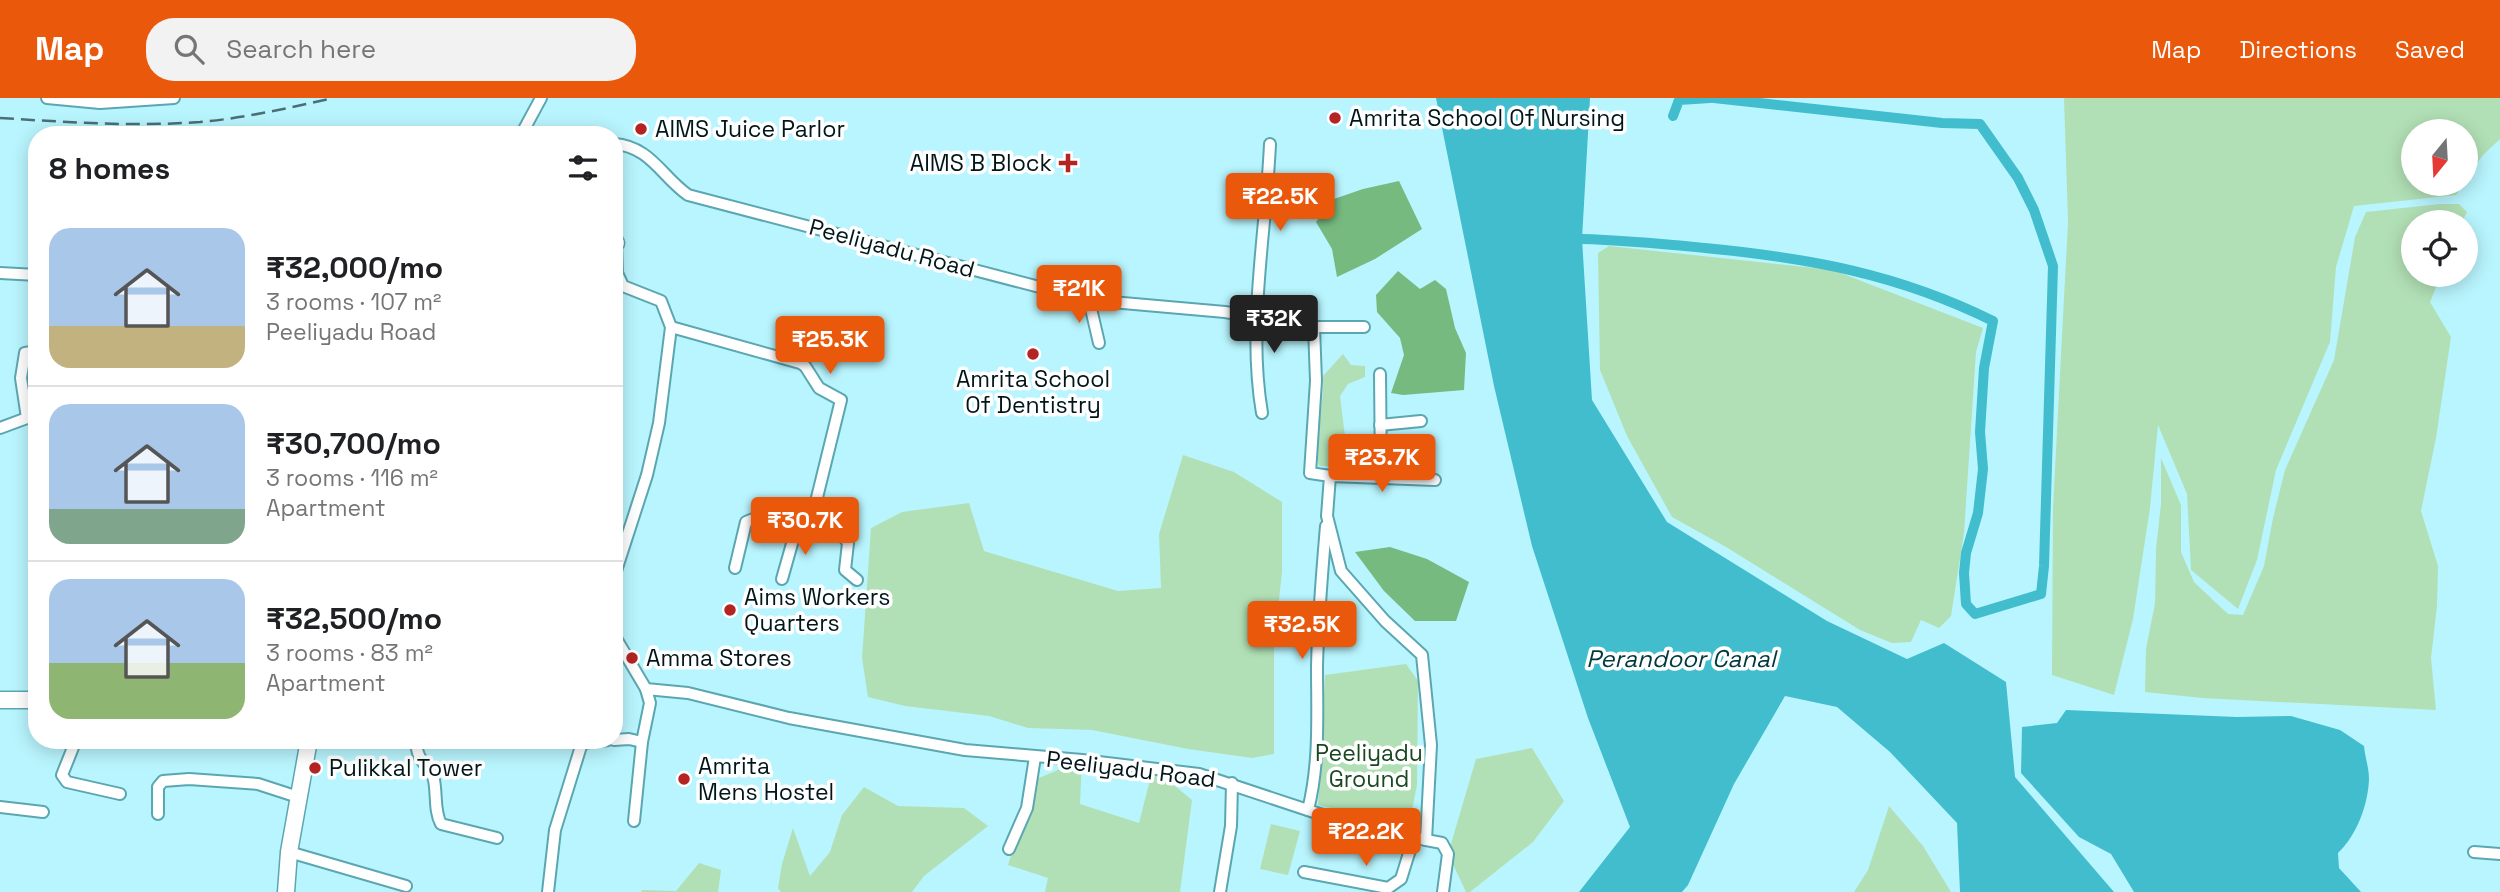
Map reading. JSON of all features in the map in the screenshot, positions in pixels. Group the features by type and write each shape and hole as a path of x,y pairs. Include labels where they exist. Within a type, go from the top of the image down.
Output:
{"street":[{"path":"47,98 100,103 174,98"},
{"path":"526,126 541,98"},
{"path":"1262,413 1257,318 1270,145"},
{"name":"Peeliyadu Road","path":"623,146 636,148 648,155 678,188 688,195 1089,300 1224,312 1314,327 1364,327"},
{"path":"0,273 28,275"},
{"path":"623,286 661,301 671,327 659,423 647,475 623,549"},
{"path":"1089,300 1099,343"},
{"path":"671,327 800,363 805,366 819,388 841,400 810,526"},
{"path":"1314,327 1316,381 1310,473 1435,480"},
{"path":"28,352 25,353 20,378 28,405"},
{"path":"1380,374 1381,478"},
{"path":"0,428 28,419"},
{"path":"1380,425 1421,421"},
{"path":"1308,810 1314,786 1318,735 1317,664 1330,476"},
{"path":"1327,516 1341,571 1385,621 1422,655 1431,745 1426,840 1442,843 1448,854 1443,892"},
{"path":"736,568 746,522 756,518 810,526 843,536 847,540 845,570 857,580"},
{"path":"782,579 797,526"},
{"path":"623,650 646,689 650,703 642,742 634,821"},
{"name":"Peeliyadu Road","path":"646,689 688,693 791,718 965,750 1199,774 1353,825 1426,840"},
{"path":"0,700 28,700"},
{"path":"623,739 642,742"},
{"path":"72,749 62,775 67,782 120,794"},
{"path":"286,892 289,852 307,749"},
{"path":"417,749 419,761 433,778 441,824 497,838"},
{"path":"548,892 555,830 580,749"},
{"path":"1009,849 1027,808 1035,757"},
{"path":"158,814 158,787 163,781 189,779 258,784 298,797"},
{"path":"1220,892 1231,826 1232,783"},
{"path":"0,807 43,812"},
{"path":"1304,872 1388,888 1401,879 1414,837"},
{"path":"289,852 407,886"},
{"path":"2473,852 2500,854"}],"green space":[{"path":"2064,98 2500,98 2500,139 2478,162 2478,119 2401,119 2401,196 2447,196 2354,206 2336,267 2330,342 2276,470 2257,560 2238,609 2191,570 2187,494 2158,425 2150,508 2133,619 2114,695 2052,675 2053,507 2068,222"},
{"path":"1399,181 1422,229 1375,259 1337,277 1332,249 1316,222 1334,199"},
{"path":"2440,204 2459,204 2465,210 2401,210 2401,287 2436,287 2430,302 2451,337 2436,438 2421,511 2438,566 2431,658 2436,710 2202,698 2145,692 2146,649 2155,603 2161,458 2181,505 2181,552 2194,582 2228,614 2243,615 2264,566 2285,470 2334,360 2355,237 2366,212"},
{"path":"1609,246 1833,270 1983,328 1976,352 1964,533 1951,616 1939,628 1921,620 1911,642 1892,643 1860,630 1726,547 1672,517 1627,436 1600,370 1598,253"},
{"path":"1398,271 1420,289 1435,280 1446,289 1455,328 1466,353 1464,390 1403,395 1391,393 1404,355 1400,338 1377,312 1376,295"},
{"path":"1343,354 1351,365 1365,366 1365,377 1348,384 1340,396 1346,445 1345,463 1319,466 1317,444 1323,376"},
{"path":"1183,455 1234,472 1282,502 1282,572 1274,646 1274,754 1252,758 1188,749 1092,730 1028,728 989,716 905,706 868,697 862,658 871,528 902,512 969,503 984,551 1118,591 1161,588 1159,534"},
{"path":"1390,547 1427,559 1469,582 1456,621 1415,621 1384,591 1355,552"},
{"name":"Peeliyadu Ground","path":"1406,664 1418,681 1417,785 1409,825 1318,805 1325,675"},
{"path":"1532,748 1564,801 1533,842 1470,892 1466,892 1448,854 1476,759"},
{"path":"1082,760 1080,804 1139,823 1153,768 1192,800 1180,892 1045,892 1048,878 1008,865 1034,780"},
{"path":"864,787 898,806 964,808 988,826 924,876 912,892 781,892 778,888 782,864 793,828 810,876 830,852 842,815"},
{"path":"1889,806 1923,846 1951,892 1854,892 1868,870"},
{"path":"1271,824 1300,831 1288,875 1260,869"},
{"path":"699,863 721,870 718,892 641,892 676,891"}],"water":[{"name":"Perandoor Canal","path":"1436,98 1590,98 1582,239 1592,400 1667,522 1827,621 1907,659 1944,643 2006,682 2015,777 2114,892 1960,892 1957,823 1890,752 1837,707 1785,696 1734,784 1688,885 1682,892 1579,892 1630,827 1588,718 1532,546 1494,386"},
{"path":"2066,710 2237,717 2291,716 2340,730 2364,746 2368,771 2364,809 2351,838 2338,853 2339,868 2361,892 2134,892 2111,854 2079,837 2021,773 2022,727 2057,723"}],"waterway":[{"path":"1673,116 1679,100 1710,98"},
{"path":"1582,239 1705,248 1817,263 1923,291 1993,321 1984,368 1980,432 1983,469 1978,513 1966,553 1964,573 1966,604 1975,614 2041,594 2053,266 2034,210 2018,178 1980,124 1942,123 1714,98"}],"railway":[{"path":"0,118 125,124 200,122 333,98"}],"place":[{"name":"Amrita School Of Nursing","path":"1335,118"},
{"name":"AIMS Juice Parlor","path":"641,129"},
{"name":"AIMS B Block","path":"1068,163"},
{"name":"Amrita School Of Dentistry","path":"1033,354"},
{"name":"Aims Workers Quarters","path":"730,610"},
{"name":"Amma Stores","path":"632,658"},
{"name":"Pulikkal Tower","path":"315,768"},
{"name":"Amrita Mens Hostel","path":"684,779"}]}
